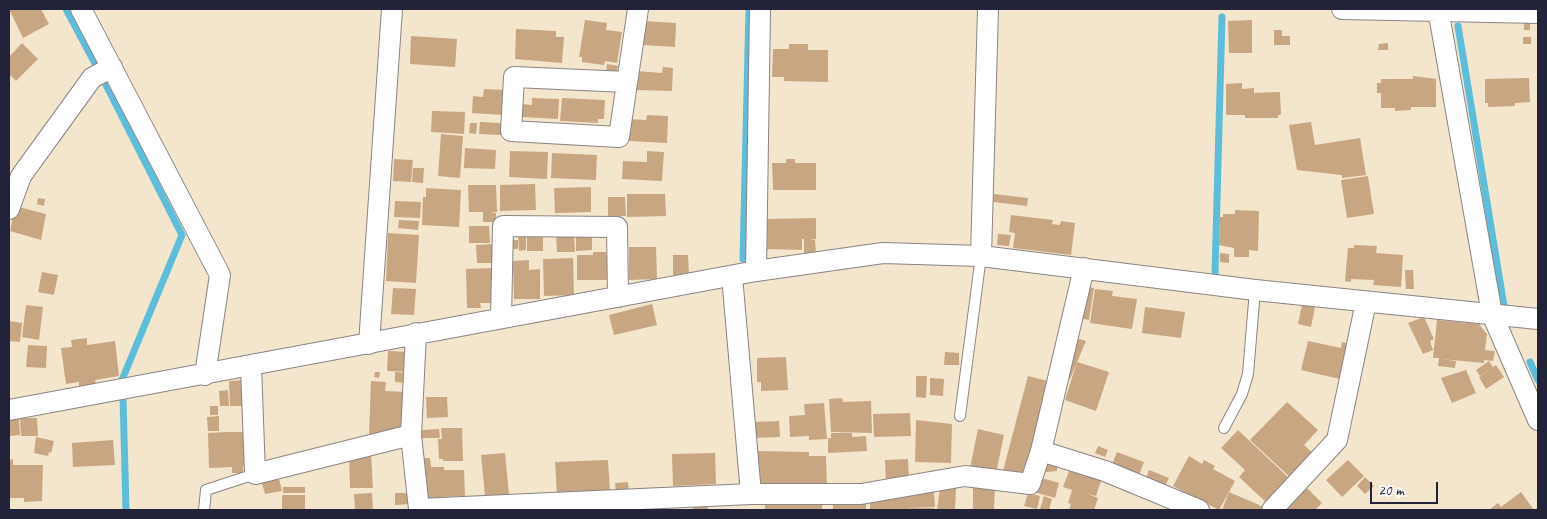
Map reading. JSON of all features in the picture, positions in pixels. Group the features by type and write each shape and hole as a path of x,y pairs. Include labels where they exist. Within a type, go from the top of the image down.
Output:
{"street":[{"path":"81,9 220,275 205,375"},
{"path":"369,344 392,9"},
{"path":"627,82 514,77 511,131 619,137 638,9"},
{"path":"756,272 760,9"},
{"path":"981,256 988,9"},
{"path":"1342,9 1538,13"},
{"path":"1439,10 1492,314 1538,420"},
{"path":"9,209 21,176 86,86 92,78 112,67"},
{"path":"501,318 504,226 617,227 618,297"},
{"path":"9,410 369,344 416,333 732,276 884,253 981,256 1255,290 1538,319"},
{"path":"416,333 411,434 419,509 751,494 861,494 965,476 1030,484 1041,451 1084,268"},
{"path":"732,276 751,494"},
{"path":"1272,510 1337,440 1366,302"},
{"path":"250,366 255,474 411,434"},
{"path":"1041,451 1105,471 1199,510"}],"lane":[{"path":"960,416 981,256"},
{"path":"1224,428 1242,394 1248,374 1255,290"},
{"path":"204,510 206,490 255,474"}],"building":[{"path":"9,9 41,9 49,24 23,38"},
{"path":"585,20 607,23 606,30 622,32 617,63 605,61 604,65 582,62 582,57 579,57"},
{"path":"1252,20 1252,53 1229,53 1228,21"},
{"path":"644,21 676,23 675,47 643,45"},
{"path":"1524,23 1530,23 1530,30 1524,30"},
{"path":"516,29 556,31 556,37 564,37 562,63 515,59"},
{"path":"1274,30 1282,30 1282,36 1290,36 1290,45 1274,45"},
{"path":"411,36 457,39 455,67 410,64"},
{"path":"1523,37 1531,37 1531,44 1523,44"},
{"path":"22,43 38,59 16,81 9,74 9,57"},
{"path":"1388,43 1388,50 1378,50 1379,44"},
{"path":"789,44 808,44 808,50 828,50 828,82 784,81 784,77 772,77 773,49 789,49"},
{"path":"607,64 618,66 616,75 606,74"},
{"path":"663,67 673,68 672,91 635,90 636,71 662,73"},
{"path":"1413,76 1436,79 1436,107 1411,107 1411,110 1395,111 1395,108 1381,108 1381,93 1377,93 1377,83 1381,83 1381,79 1413,79"},
{"path":"1529,78 1530,102 1515,103 1515,106 1488,107 1488,103 1485,103 1485,79"},
{"path":"1242,83 1242,89 1254,88 1254,93 1280,92 1281,115 1278,115 1278,118 1245,118 1245,115 1226,115 1226,84"},
{"path":"484,89 504,90 503,115 472,113 473,96 483,97"},
{"path":"532,98 559,99 558,119 522,117 522,104 532,105"},
{"path":"562,98 605,100 604,119 598,119 598,123 560,121"},
{"path":"432,111 465,112 464,134 431,132"},
{"path":"647,115 668,116 667,143 629,141 630,119 646,120"},
{"path":"480,122 501,123 501,135 479,134"},
{"path":"1311,122 1315,145 1360,138 1366,175 1342,178 1342,175 1297,170 1289,125"},
{"path":"470,123 477,123 476,134 469,133"},
{"path":"441,134 463,136 460,178 438,176"},
{"path":"465,148 496,150 495,169 464,168"},
{"path":"510,151 548,152 547,179 509,177"},
{"path":"647,151 664,152 662,181 622,179 623,161 647,162"},
{"path":"552,153 597,155 596,180 551,178"},
{"path":"394,159 413,160 411,182 393,181"},
{"path":"786,159 795,159 795,163 816,163 816,190 773,190 772,163 786,163"},
{"path":"413,168 424,168 423,183 412,182"},
{"path":"1368,176 1374,214 1347,218 1341,180"},
{"path":"535,184 536,210 500,211 500,185"},
{"path":"468,185 496,185 497,212 489,212 496,213 496,222 483,222 483,212 469,212"},
{"path":"591,187 591,212 555,213 554,188"},
{"path":"426,188 461,190 459,227 422,225 423,197 426,197"},
{"path":"627,194 665,194 666,216 627,217"},
{"path":"994,194 1028,198 1027,206 993,202"},
{"path":"608,197 625,197 626,216 608,216"},
{"path":"38,198 45,199 44,206 37,204"},
{"path":"395,201 421,202 420,218 394,217"},
{"path":"15,206 46,214 41,240 10,231"},
{"path":"1235,210 1259,211 1258,251 1249,250 1249,257 1234,257 1234,248 1219,245 1220,217 1223,217 1223,214 1235,214"},
{"path":"1011,215 1053,220 1052,224 1060,225 1061,221 1075,223 1071,255 1013,248 1015,233 1009,232"},
{"path":"816,218 816,239 810,239 815,240 816,253 804,253 804,239 802,239 802,250 766,249 766,219"},
{"path":"399,220 419,221 418,230 398,228"},
{"path":"469,226 489,226 490,243 469,243"},
{"path":"388,233 419,235 416,283 386,281"},
{"path":"527,233 543,233 543,251 527,251"},
{"path":"556,233 574,233 575,252 557,252"},
{"path":"518,234 526,234 526,250 519,251"},
{"path":"576,234 592,234 592,250 576,251"},
{"path":"998,234 1011,235 1009,246 997,245"},
{"path":"511,240 518,240 518,249 511,249"},
{"path":"493,244 493,263 477,263 476,245"},
{"path":"1354,245 1377,246 1376,253 1403,255 1401,287 1373,285 1374,280 1351,279 1351,282 1345,281 1348,248 1354,248"},
{"path":"629,247 656,247 657,279 629,280"},
{"path":"593,252 606,252 606,255 611,255 612,280 577,280 577,255 593,255"},
{"path":"1220,253 1229,254 1229,263 1220,262"},
{"path":"673,255 688,255 689,275 673,275"},
{"path":"573,258 574,295 544,296 543,259"},
{"path":"529,260 529,270 540,269 540,299 514,299 513,261"},
{"path":"493,268 494,303 480,303 481,308 467,308 466,269"},
{"path":"1405,270 1413,270 1414,289 1406,289"},
{"path":"42,272 58,275 54,295 38,292"},
{"path":"1085,287 1094,288 1089,320 1080,318"},
{"path":"393,288 416,289 414,315 391,314"},
{"path":"1095,289 1113,291 1112,296 1137,299 1132,329 1090,323"},
{"path":"652,304 657,325 614,335 609,315"},
{"path":"26,305 43,307 39,340 22,337"},
{"path":"1302,305 1315,307 1311,327 1298,324"},
{"path":"1145,307 1185,312 1181,338 1142,333"},
{"path":"1424,317 1434,339 1430,341 1433,350 1423,354 1408,323"},
{"path":"1437,320 1479,324 1487,334 1485,350 1495,351 1493,361 1484,360 1484,363 1441,359 1456,361 1455,368 1438,366 1439,358 1433,358"},
{"path":"9,321 22,323 20,342 9,341"},
{"path":"87,338 87,345 115,341 119,376 95,380 96,385 79,387 79,382 66,384 61,348 72,347 71,340"},
{"path":"1076,338 1086,341 1070,379 1064,376"},
{"path":"1308,341 1341,348 1342,342 1352,344 1344,380 1301,370"},
{"path":"28,345 47,346 46,368 26,367"},
{"path":"388,351 409,352 408,372 387,371"},
{"path":"945,352 959,353 959,365 944,365"},
{"path":"786,357 788,390 761,391 761,382 757,382 757,358"},
{"path":"1489,361 1493,367 1480,376 1476,370"},
{"path":"1077,362 1109,372 1096,411 1065,400"},
{"path":"1496,365 1504,377 1486,389 1479,377"},
{"path":"1466,370 1476,393 1452,403 1441,378"},
{"path":"375,372 380,372 379,378 374,377"},
{"path":"395,372 408,373 407,383 395,382"},
{"path":"916,376 927,376 926,398 916,397"},
{"path":"1028,376 1052,382 1027,477 1003,471"},
{"path":"930,378 944,379 943,396 930,395"},
{"path":"247,380 248,406 230,406 229,381"},
{"path":"371,381 386,382 385,391 407,392 402,432 369,434"},
{"path":"228,390 229,406 220,406 219,391"},
{"path":"426,397 447,397 448,417 427,418"},
{"path":"842,398 843,402 871,401 872,433 831,432 829,399"},
{"path":"1287,402 1318,430 1304,445 1315,455 1292,479 1250,440"},
{"path":"824,403 827,439 809,440 809,436 790,437 789,416 805,415 804,404"},
{"path":"210,406 218,406 218,415 210,415"},
{"path":"910,413 911,436 874,437 873,414"},
{"path":"219,416 219,431 208,431 207,417"},
{"path":"20,418 37,418 38,436 21,436"},
{"path":"9,419 19,419 20,435 9,436"},
{"path":"916,420 952,424 951,463 915,462"},
{"path":"779,421 780,437 753,438 752,422"},
{"path":"441,428 462,428 463,461 443,461 443,459 439,459 438,439 442,439"},
{"path":"439,429 440,438 422,438 422,430"},
{"path":"978,429 1004,435 996,473 970,468"},
{"path":"1238,430 1291,480 1268,504 1239,477 1245,470 1221,448"},
{"path":"248,432 249,466 243,466 243,473 232,473 232,467 209,468 208,433"},
{"path":"831,433 852,433 852,437 866,436 867,451 828,453 828,438 831,438"},
{"path":"36,437 54,441 51,453 49,452 48,456 34,453"},
{"path":"113,440 115,465 73,467 72,443"},
{"path":"1098,446 1108,450 1105,457 1095,453"},
{"path":"756,451 809,452 809,456 826,456 827,488 821,489 821,483 757,484"},
{"path":"1117,452 1144,462 1138,478 1111,467"},
{"path":"505,453 509,494 485,496 481,455"},
{"path":"715,453 716,484 673,486 672,454"},
{"path":"371,454 373,488 350,488 349,455"},
{"path":"1189,456 1202,464 1204,460 1215,466 1213,469 1235,481 1219,510 1173,486"},
{"path":"420,458 430,458 431,467 444,467 444,470 464,470 465,496 444,497 444,499 421,498"},
{"path":"13,459 13,465 43,465 42,501 24,502 24,498 9,498 9,460"},
{"path":"908,459 909,481 886,482 885,460"},
{"path":"608,460 610,493 557,495 555,462"},
{"path":"1348,460 1364,476 1342,497 1326,480"},
{"path":"1046,463 1057,463 1057,471 1046,472"},
{"path":"1071,466 1103,475 1096,496 1088,494 1098,498 1094,510 1069,510 1071,504 1068,503 1074,484 1072,490 1063,487"},
{"path":"1149,470 1169,478 1164,488 1145,481"},
{"path":"278,475 282,491 265,494 261,479"},
{"path":"1038,477 1059,483 1055,498 1034,492"},
{"path":"1365,477 1374,486 1365,494 1357,486"},
{"path":"628,482 629,493 616,493 615,483"},
{"path":"973,485 995,485 994,510 973,510"},
{"path":"1305,486 1322,503 1315,510 1282,510"},
{"path":"283,487 305,487 305,493 283,493"},
{"path":"940,488 956,488 955,510 937,510"},
{"path":"934,491 935,507 910,508 910,510 870,510 870,500"},
{"path":"1229,492 1257,504 1266,509 1222,510"},
{"path":"1521,492 1534,510 1489,510 1498,503 1501,507"},
{"path":"372,493 373,510 355,510 354,494"},
{"path":"395,493 411,493 412,504 395,505"},
{"path":"1028,493 1040,496 1037,509 1024,506"},
{"path":"282,495 305,495 305,510 282,510"},
{"path":"1044,496 1052,499 1049,510 1040,509"},
{"path":"765,499 822,501 822,510 765,510"},
{"path":"693,500 707,500 708,510 693,510"},
{"path":"833,500 866,502 866,510 833,510"},
{"path":"648,504 648,510 620,510 619,506"},
{"path":"911,508 934,508 934,510 911,510"}],"waterway":[{"path":"66,9 97,67"},
{"path":"743,259 749,9"},
{"path":"1215,273 1222,17"},
{"path":"1458,26 1504,306"},
{"path":"103,79 182,235 122,380"},
{"path":"1530,362 1538,380"},
{"path":"123,398 126,510"}]}
